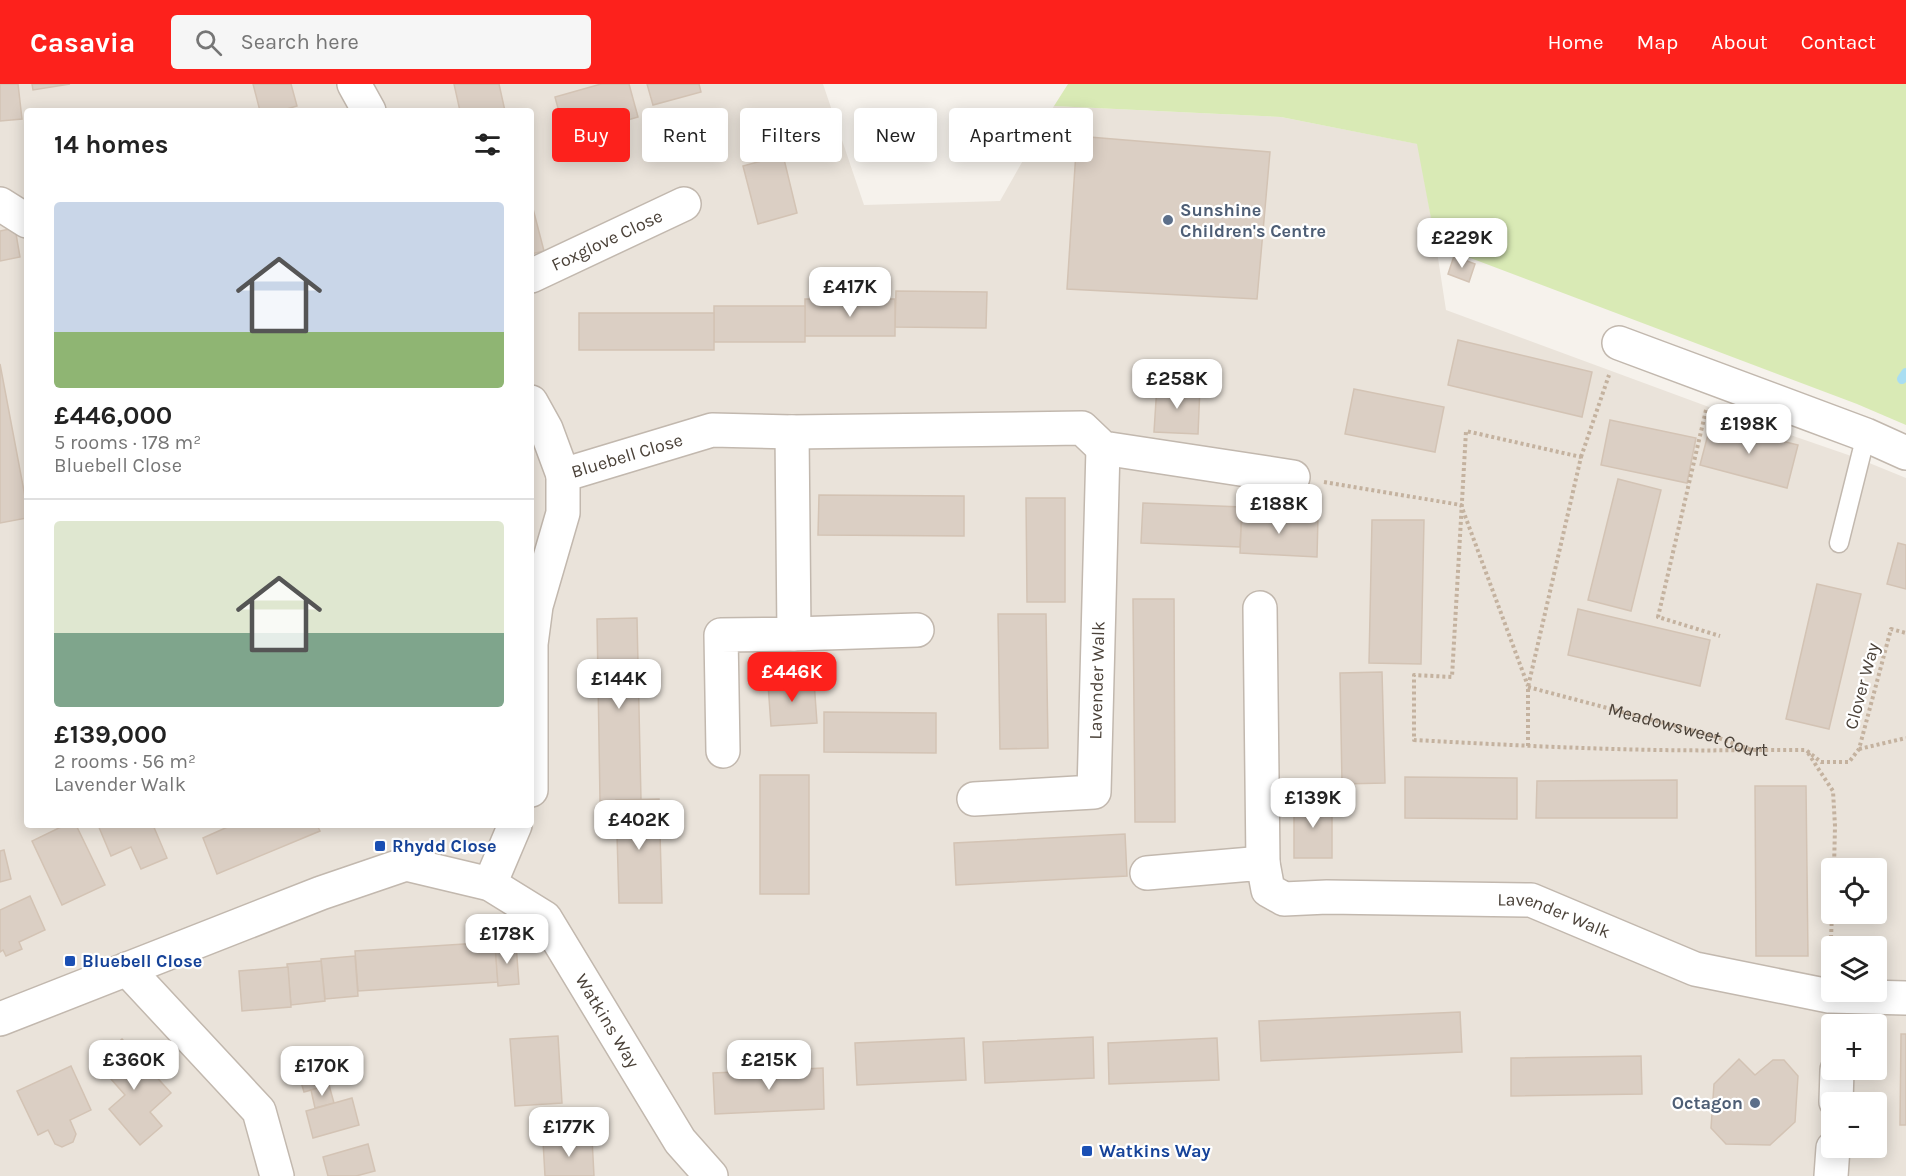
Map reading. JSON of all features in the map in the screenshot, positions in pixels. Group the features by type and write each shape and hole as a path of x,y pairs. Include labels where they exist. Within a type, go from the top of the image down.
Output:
{"street":[{"path":"354,84 367,108"},
{"path":"0,204 24,219"},
{"name":"Foxglove Close","path":"534,275 684,204"},
{"path":"1619,343 1866,435 1906,453"},
{"path":"534,407 546,429 563,475"},
{"name":"Bluebell Close","path":"534,618 562,513 563,475 712,430 1093,438 1293,477"},
{"path":"792,432 794,634"},
{"name":"Lavender Walk","path":"974,799 1094,792 1093,438"},
{"name":"Lavender Walk","path":"1260,608 1263,863 1268,890 1284,899 1327,897 1531,900 1695,969 1831,1010"},
{"path":"723,752 721,635 917,630"},
{"path":"0,1019 321,893 406,864 490,884 514,828"},
{"path":"1147,873 1263,863"},
{"name":"Watkins Way","path":"490,884 545,918 680,1141 711,1176"},
{"path":"127,969 259,1111 277,1176"},
{"path":"1831,1010 1906,998"},
{"path":"1831,1176 1832,1158"}],"lane":[{"path":"1839,543 1866,435"}],"path":[{"path":"1528,746 1528,687 1581,457 1619,343"},
{"path":"1714,379 1658,617 1720,636"},
{"path":"1581,457 1466,431 1452,677 1414,675 1414,740 1690,751 1752,750"},
{"path":"1293,477 1461,506"},
{"path":"1461,506 1528,687"},
{"name":"Clover Way","path":"1849,762 1859,749 1891,629 1906,633"},
{"name":"Meadowsweet Court","path":"1528,687 1713,736 1752,750 1806,750 1821,762 1849,762"},
{"path":"1859,749 1906,738"},
{"path":"1806,750 1833,791 1834,858"},
{"path":"1831,1010 1832,924"}],"shaded area":[{"path":"0,84 823,84 831,108 740,108 740,162 842,162 842,140 864,205 1000,201 1022,162 1093,162 1093,108 1053,108 1054,106 1281,117 1418,144 1446,310 1709,407 1857,458 1906,478 1906,1176 0,1176"}],"green space":[{"path":"1068,84 1906,84 1906,425 1857,404 1436,245 1417,144 1281,117 1054,106"}],"building":[{"path":"0,84 18,84 22,119 0,121"},
{"path":"32,84 70,84 33,90"},
{"path":"253,84 291,84 297,106 259,108"},
{"path":"454,84 499,84 504,108 459,108"},
{"path":"601,84 629,84 638,117 630,119 630,108 558,108 555,97"},
{"path":"647,84 699,84 701,92 653,105"},
{"name":"Sunshine Children's Centre","path":"1093,137 1270,152 1257,299 1067,289 1075,162 1093,162"},
{"path":"758,162 785,162 797,213 758,224 743,166"},
{"path":"534,213 544,251 534,253"},
{"path":"15,228 20,257 0,261 0,231"},
{"path":"1454,256 1475,264 1469,282 1448,274"},
{"path":"896,291 987,292 986,328 895,327"},
{"path":"805,299 895,299 895,336 805,336"},
{"path":"714,306 805,306 805,342 714,342"},
{"path":"579,313 714,313 714,350 579,350"},
{"path":"1458,340 1592,372 1582,417 1448,385"},
{"path":"0,364 24,491 24,519 0,523"},
{"path":"1157,385 1200,387 1198,434 1154,432"},
{"path":"1354,389 1444,407 1435,452 1345,434"},
{"path":"1610,420 1696,438 1687,483 1601,465"},
{"path":"1711,423 1798,445 1787,488 1700,465"},
{"path":"1618,479 1661,490 1631,611 1588,600"},
{"path":"819,495 964,496 964,536 818,535"},
{"path":"1026,498 1065,498 1065,602 1027,602"},
{"path":"1143,503 1242,507 1240,547 1141,543"},
{"path":"1242,511 1318,517 1317,557 1240,553"},
{"path":"1372,520 1424,520 1421,664 1369,663"},
{"path":"1898,543 1906,545 1906,589 1887,584"},
{"path":"1817,584 1861,594 1829,729 1786,719"},
{"path":"1133,599 1174,599 1175,822 1135,822"},
{"path":"1578,609 1710,640 1700,686 1568,655"},
{"path":"998,614 1046,614 1048,748 1000,749"},
{"path":"637,618 641,800 600,801 597,619"},
{"path":"1382,672 1385,783 1342,784 1340,673"},
{"path":"814,681 817,723 771,726 768,684"},
{"path":"824,712 936,713 936,753 824,752"},
{"path":"760,775 809,775 809,894 760,894"},
{"path":"1405,777 1517,778 1517,819 1405,818"},
{"path":"1677,780 1677,818 1536,818 1537,781"},
{"path":"1755,786 1806,786 1808,956 1756,956"},
{"path":"659,799 662,903 619,903 616,800"},
{"path":"1294,800 1332,800 1332,858 1294,858"},
{"path":"59,828 77,828 105,885 62,905 32,841"},
{"path":"99,828 154,828 167,858 141,869 131,847 111,856"},
{"path":"225,828 318,828 320,831 217,874 203,838"},
{"path":"1125,834 1127,876 956,885 954,843"},
{"path":"4,850 11,879 0,882 0,851"},
{"path":"30,896 45,930 19,942 22,949 6,956 3,950 0,952 0,910"},
{"path":"495,942 498,982 358,991 355,951"},
{"path":"516,944 519,984 498,986 495,945"},
{"path":"355,956 358,996 325,999 321,959"},
{"path":"321,961 325,1001 291,1005 287,964"},
{"path":"288,967 291,1007 242,1011 239,971"},
{"path":"1460,1012 1462,1052 1261,1061 1259,1021"},
{"path":"1901,1034 1906,1034 1906,1125 1900,1125"},
{"path":"558,1036 562,1103 515,1106 510,1039"},
{"path":"1093,1037 1094,1078 985,1083 983,1042"},
{"path":"964,1038 966,1080 857,1085 855,1043"},
{"path":"1217,1038 1219,1080 1109,1084 1108,1043"},
{"path":"122,1039 171,1093 150,1112 162,1126 140,1145 109,1109 125,1095 96,1062"},
{"path":"320,1052 323,1065 303,1070 299,1058"},
{"path":"1641,1056 1642,1094 1511,1096 1511,1058"},
{"name":"Octagon","path":"1739,1059 1755,1075 1773,1060 1784,1060 1798,1076 1795,1122 1770,1145 1726,1144 1711,1128 1714,1084"},
{"path":"323,1065 329,1085 304,1092 298,1072"},
{"path":"71,1066 91,1110 70,1120 76,1134 73,1142 62,1147 55,1144 48,1130 38,1135 17,1091"},
{"path":"823,1068 824,1109 715,1114 713,1073"},
{"path":"329,1085 334,1103 315,1108 311,1090"},
{"path":"352,1098 359,1125 313,1138 306,1111"},
{"path":"592,1138 594,1176 545,1176 543,1141"},
{"path":"368,1144 375,1171 356,1176 328,1176 323,1157"}],"waterway":[{"path":"1902,379 1906,373"}],"place":[{"name":"Sunshine Children's Centre","path":"1168,220"},
{"name":"Rhydd Close","path":"380,846"},
{"name":"Bluebell Close","path":"70,961"},
{"name":"Octagon","path":"1755,1103"},
{"name":"Watkins Way","path":"1087,1151"}]}
